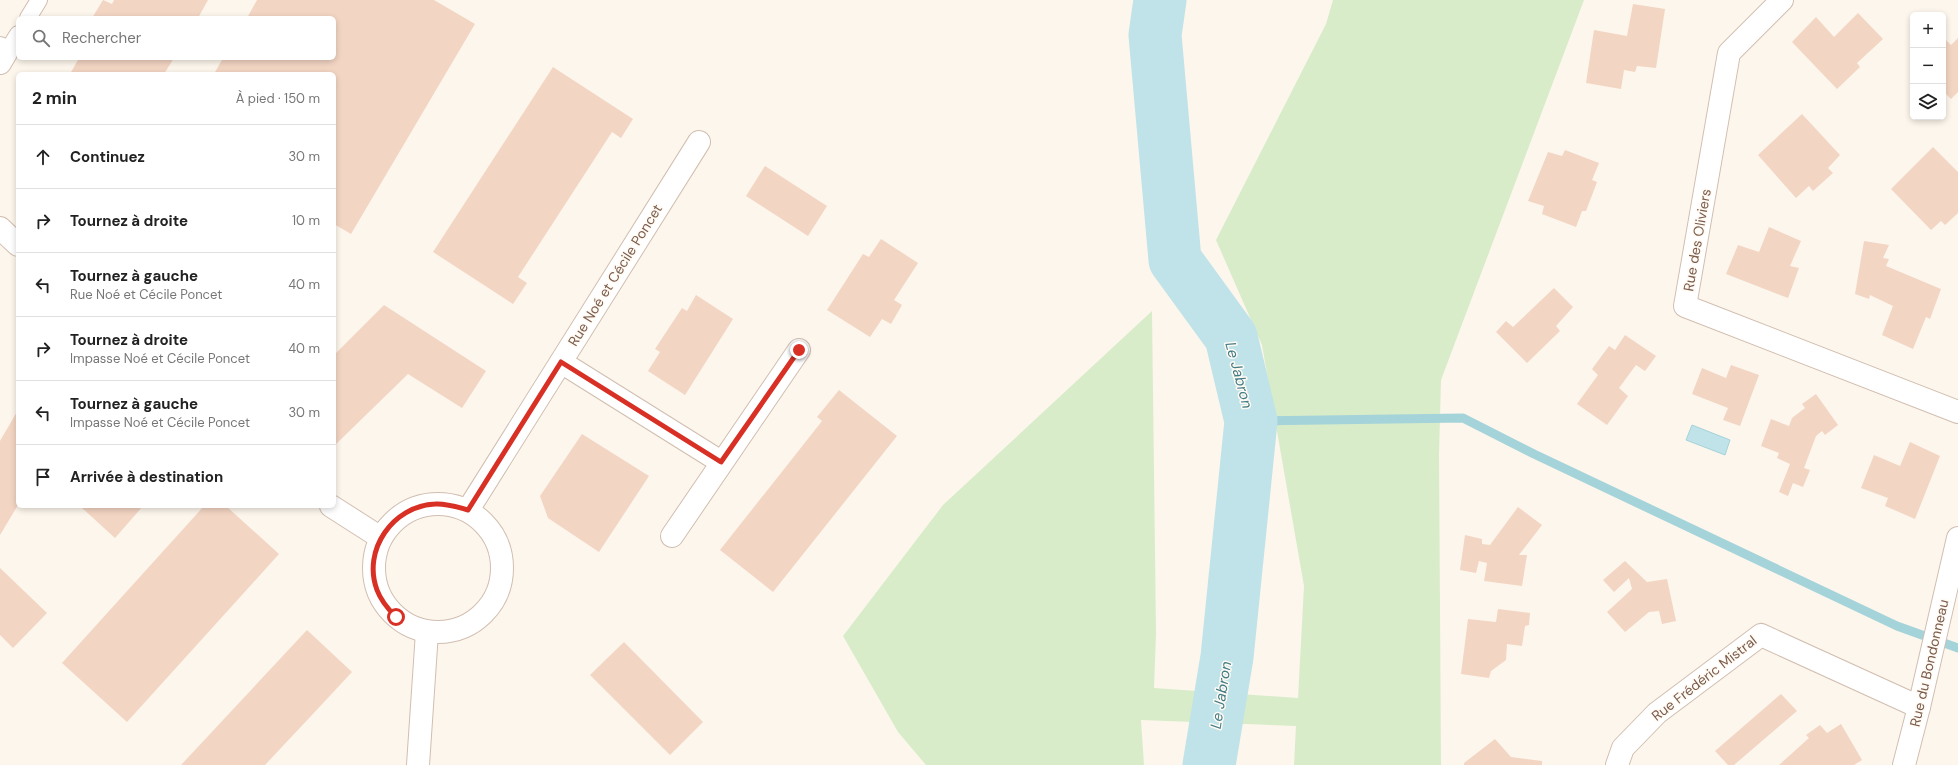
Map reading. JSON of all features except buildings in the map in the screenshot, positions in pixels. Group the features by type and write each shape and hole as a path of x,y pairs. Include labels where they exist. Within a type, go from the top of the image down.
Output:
{"street":[{"name":"Rue des Oliviers","path":"1782,0 1729,53 1685,306 1958,412"},
{"name":"Rue Noé et Cécile Poncet","path":"468,510 699,142"},
{"path":"0,228 16,243"},
{"path":"672,536 721,462 799,350"},
{"path":"561,362 721,462"},
{"path":"446,504 468,510 481,520 492,532 499,547 502,564 500,586 496,596 487,610 474,621 460,628 449,631 427,632 411,626 396,617 382,599 377,589 374,572 375,554 381,538 390,524 418,506 446,504"},
{"path":"334,508 381,538"},
{"name":"Rue du Bondonneau","path":"1904,765 1931,659 1958,538"},
{"path":"418,765 427,632"},
{"name":"Rue Frédéric Mistral","path":"1617,765 1623,748 1657,713 1760,635 1919,707"}],"lane":[{"path":"29,16 39,0"},
{"path":"2,55 16,37"}],"green space":[{"path":"1333,0 1584,0 1441,380 1439,455 1441,765 1294,765 1296,726 1141,720 1144,765 926,765 898,732 843,636 943,505 1152,311 1156,634 1154,688 1298,698 1304,586 1262,345 1216,240 1326,24"}],"water":[{"path":"1692,425 1730,440 1725,455 1686,440"}],"waterway":[{"name":"Le Jabron","path":"1160,0 1155,35 1175,260 1231,337 1251,421 1227,657 1209,765"},
{"path":"1251,421 1463,418 1534,454 1897,626 1958,648"}],"route":[{"path":"396,617 385,605 377,589 374,572 375,554 381,538 390,524 418,506 435,504 452,505 468,510 561,362 721,462 799,350"}]}
